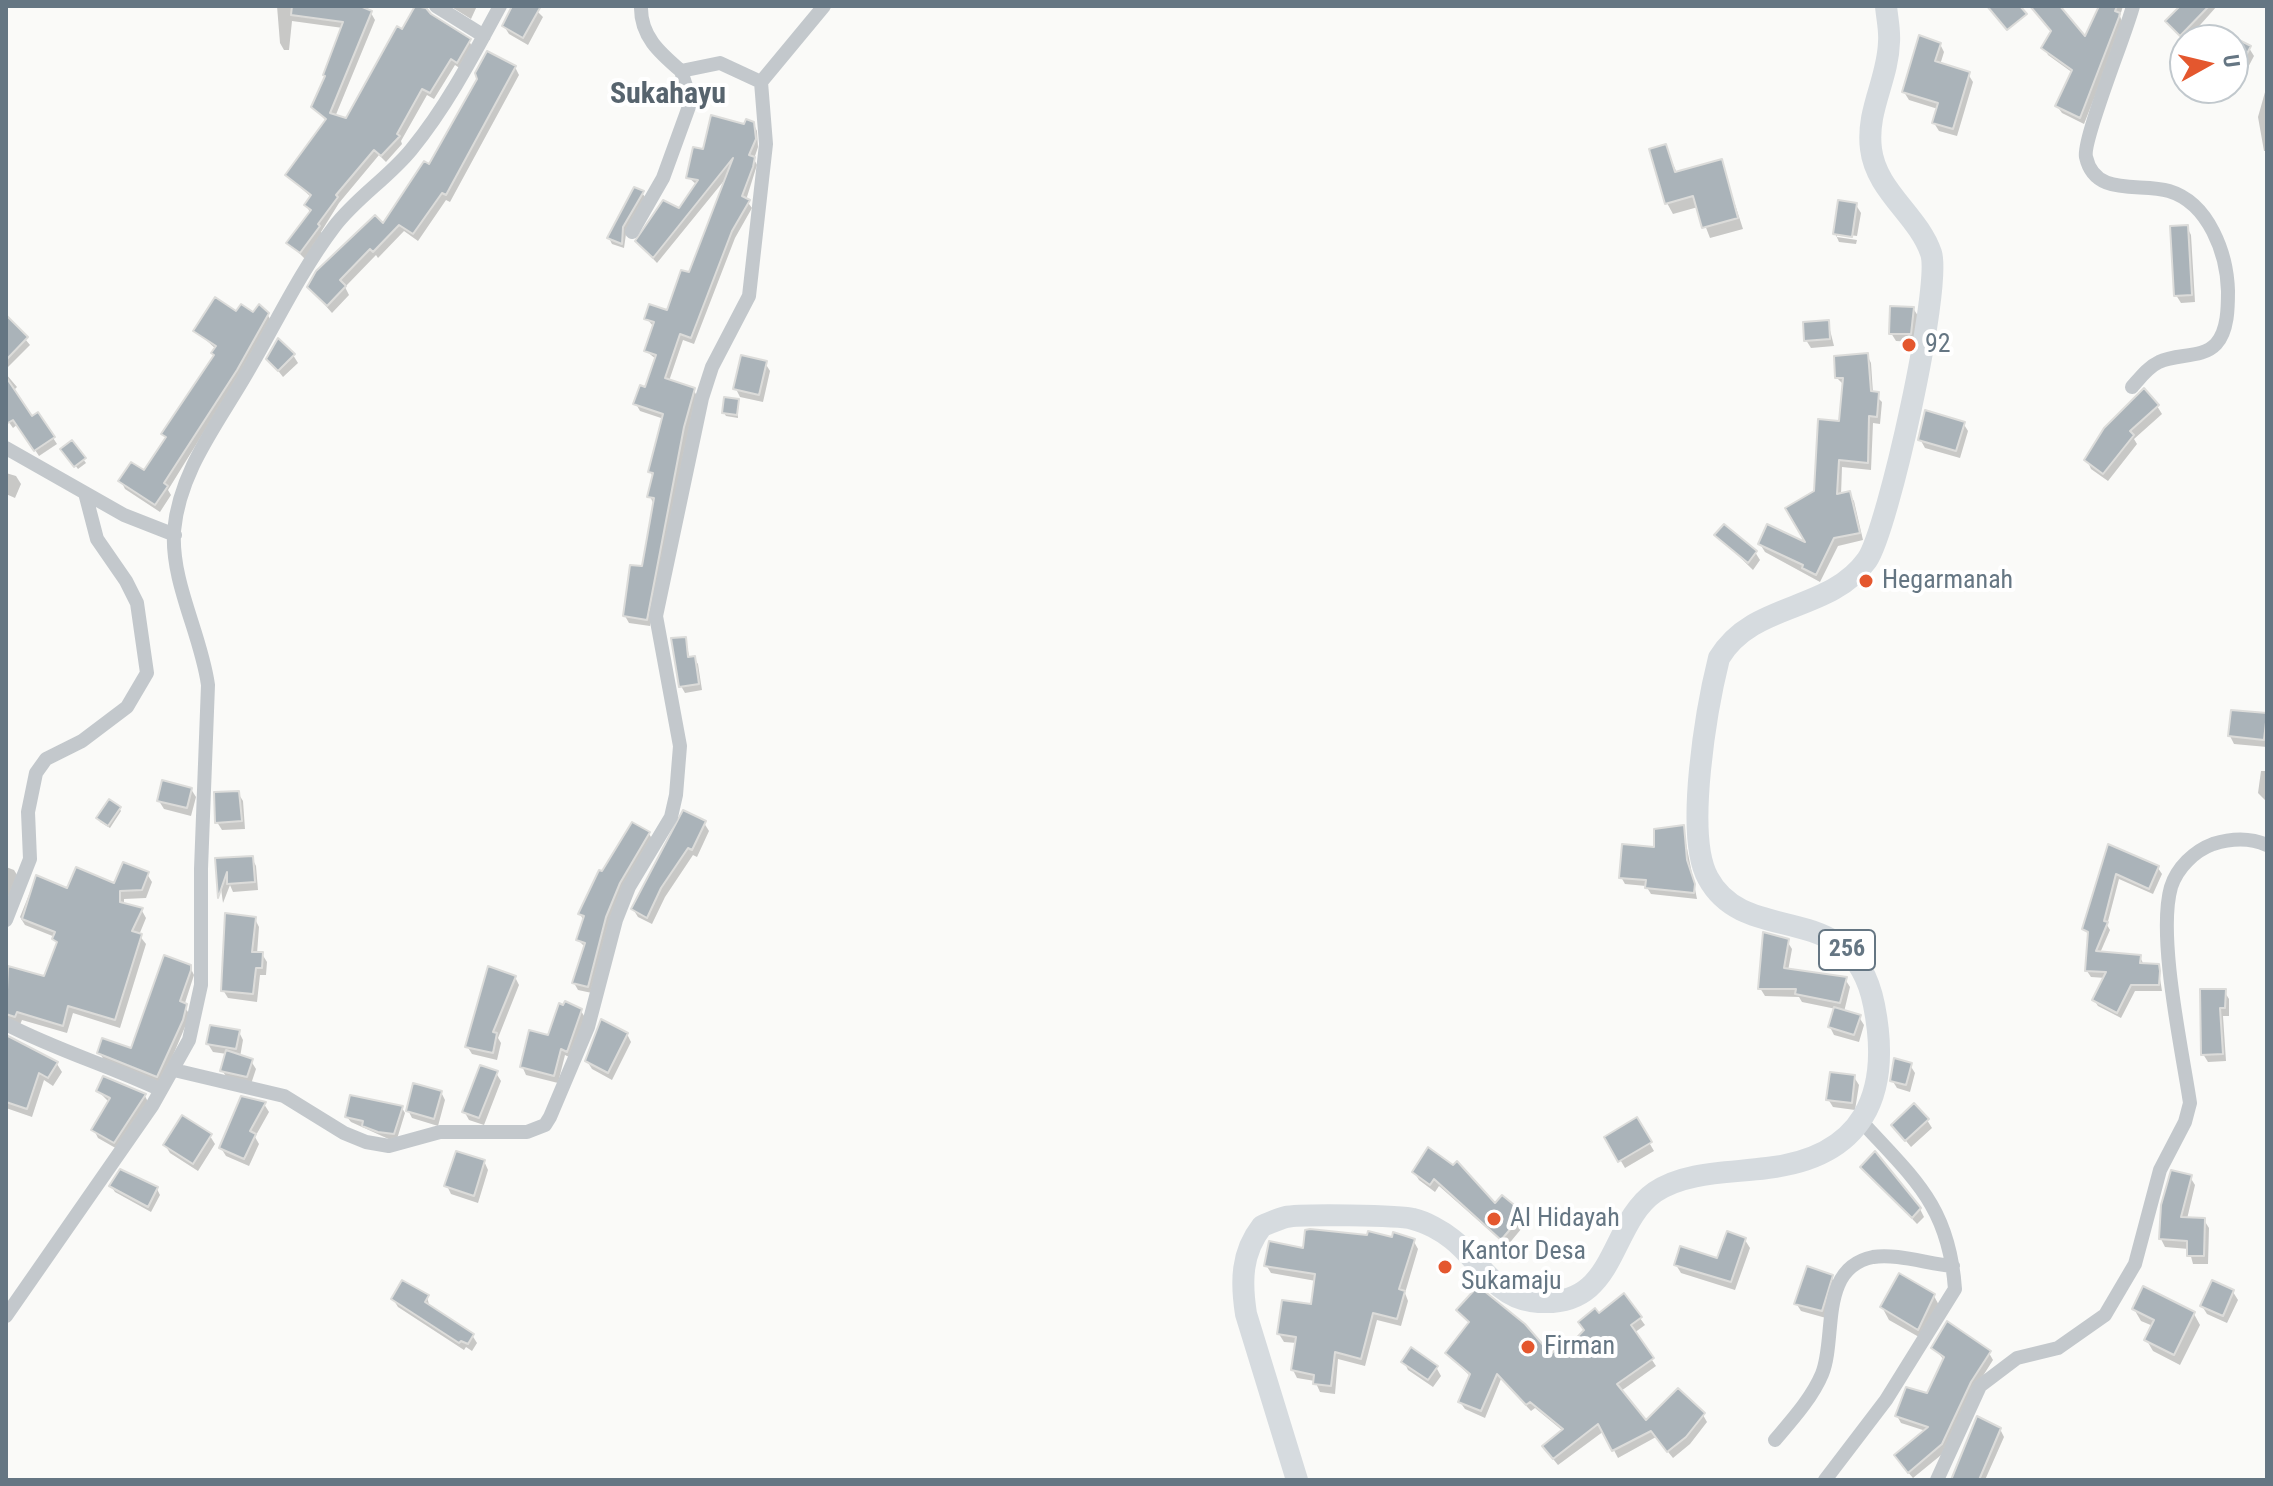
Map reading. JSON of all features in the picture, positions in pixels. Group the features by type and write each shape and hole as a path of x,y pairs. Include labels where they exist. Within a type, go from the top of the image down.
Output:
{"main road":[{"name":"256","path":"1862,1122 1876,1080 1877,1057 1876,1018 1867,980 1844,947 1828,936 1755,916 1720,893 1709,880 1701,862 1698,802 1719,658 1745,628 1833,592 1858,571 1877,539 1903,436 1922,354 1934,267 1924,238 1887,187 1871,156 1868,123 1889,42 1886,6"},
{"path":"1297,1480 1246,1314 1243,1294 1245,1255 1262,1226 1298,1215 1413,1219 1451,1237 1499,1287 1513,1296 1530,1302 1551,1301 1588,1289 1598,1279 1642,1205 1665,1187 1703,1176 1769,1168 1809,1159 1850,1136 1862,1122"}],"street":[{"path":"436,6 484,36"},
{"path":"6,1316 161,1090 189,1040 201,985 201,869 208,696 204,655 177,565 175,535 184,490 198,450 272,332 302,272 354,202 409,153 448,101 500,6"},
{"path":"632,232 658,190 691,101 681,71 659,52 648,37 640,19 641,6"},
{"path":"174,1070 284,1096 344,1133 366,1142 389,1146 440,1132 527,1132 545,1125 550,1117 588,1027 616,920 629,887 671,817 680,746 656,616 702,398 712,367 749,296 766,144 761,82 824,6"},
{"path":"2132,387 2157,363 2214,346 2223,334 2228,295 2221,248 2194,206 2170,191 2107,183 2097,177 2087,161 2087,134 2103,100 2133,6"},
{"path":"681,71 720,63 761,82"},
{"path":"6,448 124,515 175,535"},
{"path":"6,920 30,859 28,812 36,773 46,759 82,741 127,707 147,673 137,603 97,539 85,493"},
{"path":"1937,1480 1980,1386 2017,1358 2058,1348 2105,1315 2135,1264 2160,1170 2185,1122 2190,1103 2166,931 2172,887 2190,858 2207,846 2244,839 2267,845"},
{"path":"6,1024 40,1042 88,1058 161,1090"},
{"path":"1825,1480 1886,1400 1955,1289 1953,1266 1929,1197 1862,1122"},
{"path":"1775,1440 1823,1373 1828,1318 1837,1290 1851,1267 1877,1256 1953,1266"}],"building":[{"path":"292,6 360,6 372,11 330,113 346,118 397,26 402,29 415,6 426,8 471,39 457,63 451,59 430,93 422,89 397,134 400,136 381,156 374,150 336,195 338,197 318,224 320,226 300,253 286,243 311,210 304,205 311,195 285,175 326,119 311,107 343,22 291,15"},
{"path":"512,6 541,6 523,38 502,26"},
{"path":"1987,6 2020,6 2027,14 2007,30"},
{"path":"2030,6 2060,6 2085,36 2099,6 2117,6 2115,11 2120,13 2119,17 2080,118 2055,106 2072,70 2041,48 2051,31"},
{"path":"2180,6 2209,6 2192,24 2169,25 2165,21"},
{"path":"1919,35 1941,43 1935,61 1970,72 1953,129 1932,123 1938,103 1902,92"},
{"path":"487,51 516,66 446,195 442,193 413,234 399,225 373,252 370,249 340,280 346,286 327,306 307,287 316,271 375,215 383,223 424,161 429,164 477,79 475,73"},
{"path":"711,115 744,124 746,119 754,122 756,139 749,155 755,157 742,196 750,200 732,231 691,338 680,334 665,378 695,388 684,427 647,620 623,616 630,565 642,566 654,498 647,497 653,473 648,472 663,414 633,404 640,385 645,387 656,355 644,351 654,322 644,319 649,304 667,310 681,270 689,272 733,158 653,258 635,241 663,200 679,208 698,180 686,178 693,147 703,149"},
{"path":"1666,144 1675,172 1722,159 1738,218 1702,228 1693,196 1665,204 1649,149"},
{"path":"634,187 644,191 623,227 622,244 607,238"},
{"path":"1838,200 1857,203 1852,237 1833,234"},
{"path":"2188,225 2192,295 2174,296 2170,226"},
{"path":"215,297 236,311 241,304 253,312 259,304 269,313 237,370 164,483 168,486 155,505 118,481 131,462 144,470 166,437 161,434 214,355 211,353 216,346 193,331"},
{"path":"1890,306 1914,307 1911,334 1889,334"},
{"path":"6,315 28,337 6,360"},
{"path":"1829,320 1830,339 1804,341 1803,322"},
{"path":"278,338 295,354 278,371 266,359"},
{"path":"1868,353 1871,391 1879,392 1877,417 1869,416 1868,463 1839,460 1837,494 1850,491 1860,533 1834,538 1816,575 1802,568 1803,565 1758,544 1767,524 1805,542 1785,508 1814,491 1818,419 1839,421 1843,378 1835,378 1834,356"},
{"path":"741,355 767,361 759,395 733,389"},
{"path":"6,377 32,416 38,412 55,437 34,451 13,420 6,424"},
{"path":"2144,388 2159,405 2130,431 2134,435 2103,474 2084,460 2104,428"},
{"path":"724,397 739,399 737,415 722,413"},
{"path":"1925,410 1965,422 1956,451 1918,440"},
{"path":"72,440 86,458 74,467 60,449"},
{"path":"1724,524 1757,551 1748,563 1714,535"},
{"path":"686,637 688,657 695,656 699,684 679,687 671,638"},
{"path":"2231,710 2267,713 2264,740 2228,736"},
{"path":"162,780 192,788 187,808 157,801"},
{"path":"239,791 242,821 215,823 214,792"},
{"path":"109,799 121,807 108,826 96,818"},
{"path":"683,810 706,821 692,850 688,848 661,888 647,918 631,909"},
{"path":"632,822 650,832 620,883 606,917 588,987 572,983 585,943 576,940 584,916 578,914 599,870 602,871"},
{"path":"1684,825 1694,893 1645,888 1646,880 1619,878 1622,844 1654,847 1654,829"},
{"path":"2108,844 2159,866 2149,889 2116,874 2104,921 2108,922 2096,951 2141,955 2140,963 2159,964 2160,971 2159,985 2131,985 2117,1013 2092,1000 2106,972 2085,971 2088,932 2082,929"},
{"path":"253,856 255,882 227,884 227,872 218,898 215,858"},
{"path":"123,862 149,872 142,890 120,891 120,902 143,908 132,931 142,934 115,1020 68,1006 63,1026 17,1012 15,1017 6,1014 8,966 44,976 57,942 52,939 55,932 22,919 36,875 67,888 76,867 114,883"},
{"path":"225,913 256,917 252,952 263,952 262,968 256,968 253,994 221,991"},
{"path":"1763,932 1789,939 1784,968 1847,977 1840,1003 1795,994 1796,989 1758,989"},
{"path":"164,955 191,965 191,970 180,1001 187,1004 183,1020 157,1077 97,1053 102,1038 131,1048"},
{"path":"488,966 516,976 493,1032 497,1033 493,1053 465,1047"},
{"path":"2200,989 2226,989 2225,1008 2220,1008 2223,1054 2201,1055"},
{"path":"565,1001 582,1009 567,1052 561,1049 554,1076 520,1067 529,1030 548,1035 559,1003 563,1005"},
{"path":"1834,1007 1861,1015 1854,1035 1828,1027"},
{"path":"601,1019 628,1033 608,1073 585,1061"},
{"path":"210,1025 240,1030 236,1049 206,1044"},
{"path":"6,1035 58,1062 48,1078 39,1073 27,1109 6,1102"},
{"path":"226,1050 253,1059 247,1077 220,1071"},
{"path":"1894,1058 1912,1063 1906,1085 1890,1081"},
{"path":"480,1065 498,1071 479,1118 462,1112"},
{"path":"1830,1072 1855,1075 1852,1103 1826,1100"},
{"path":"103,1076 146,1094 114,1143 91,1130 110,1098 96,1091"},
{"path":"413,1083 442,1091 434,1119 406,1111"},
{"path":"350,1095 403,1106 394,1134 378,1132 362,1126 363,1121 345,1117"},
{"path":"241,1096 266,1102 250,1131 256,1134 244,1159 219,1148"},
{"path":"1914,1103 1929,1119 1905,1141 1891,1125"},
{"path":"182,1115 212,1134 193,1164 163,1145"},
{"path":"1637,1117 1652,1142 1618,1162 1604,1137"},
{"path":"1428,1147 1453,1165 1457,1161 1495,1203 1502,1195 1524,1213 1501,1240 1434,1179 1430,1185 1412,1172"},
{"path":"456,1151 485,1160 474,1196 444,1186"},
{"path":"1875,1151 1921,1208 1912,1218 1860,1167"},
{"path":"120,1169 158,1187 148,1207 109,1186"},
{"path":"2171,1170 2192,1175 2181,1217 2205,1218 2204,1256 2187,1256 2187,1241 2159,1239 2161,1205"},
{"path":"1305,1230 1367,1235 1368,1231 1392,1237 1393,1232 1415,1239 1399,1289 1405,1291 1397,1319 1373,1313 1361,1359 1335,1352 1331,1386 1313,1384 1314,1375 1291,1370 1296,1337 1277,1334 1282,1300 1311,1304 1315,1274 1264,1266 1269,1241 1303,1248"},
{"path":"1727,1231 1746,1238 1731,1282 1674,1265 1680,1246 1717,1258"},
{"path":"1807,1266 1833,1275 1822,1311 1794,1304"},
{"path":"1899,1273 1935,1294 1918,1330 1880,1307"},
{"path":"402,1280 429,1295 425,1302 474,1334 468,1344 459,1343 391,1299"},
{"path":"2212,1280 2234,1290 2223,1316 2200,1306"},
{"path":"1478,1286 1525,1324 1551,1354 1555,1350 1560,1355 1584,1330 1578,1322 1595,1308 1599,1313 1624,1293 1642,1317 1631,1325 1654,1358 1617,1384 1646,1420 1678,1388 1705,1413 1686,1437 1667,1452 1651,1431 1612,1451 1598,1424 1553,1459 1542,1446 1563,1429 1530,1402 1526,1405 1497,1374 1481,1411 1458,1402 1470,1374 1445,1353 1469,1322 1456,1310"},
{"path":"2143,1286 2195,1312 2174,1355 2144,1340 2154,1320 2132,1309"},
{"path":"1947,1321 1991,1351 1971,1382 1942,1444 1908,1473 1894,1455 1928,1427 1895,1416 1906,1387 1927,1393 1944,1357 1931,1348"},
{"path":"1411,1347 1438,1366 1428,1380 1401,1362"},
{"path":"1977,1416 2001,1428 1979,1480 1951,1480"}],"place":[{"name":"92","path":"1909,345"},
{"name":"Hegarmanah","path":"1866,581"},
{"name":"Al Hidayah","path":"1494,1219"},
{"name":"Kantor Desa Sukamaju","path":"1445,1267"},
{"name":"Firman","path":"1528,1347"}],"district":[{"name":"Sukahayu","path":"668,95"}]}
